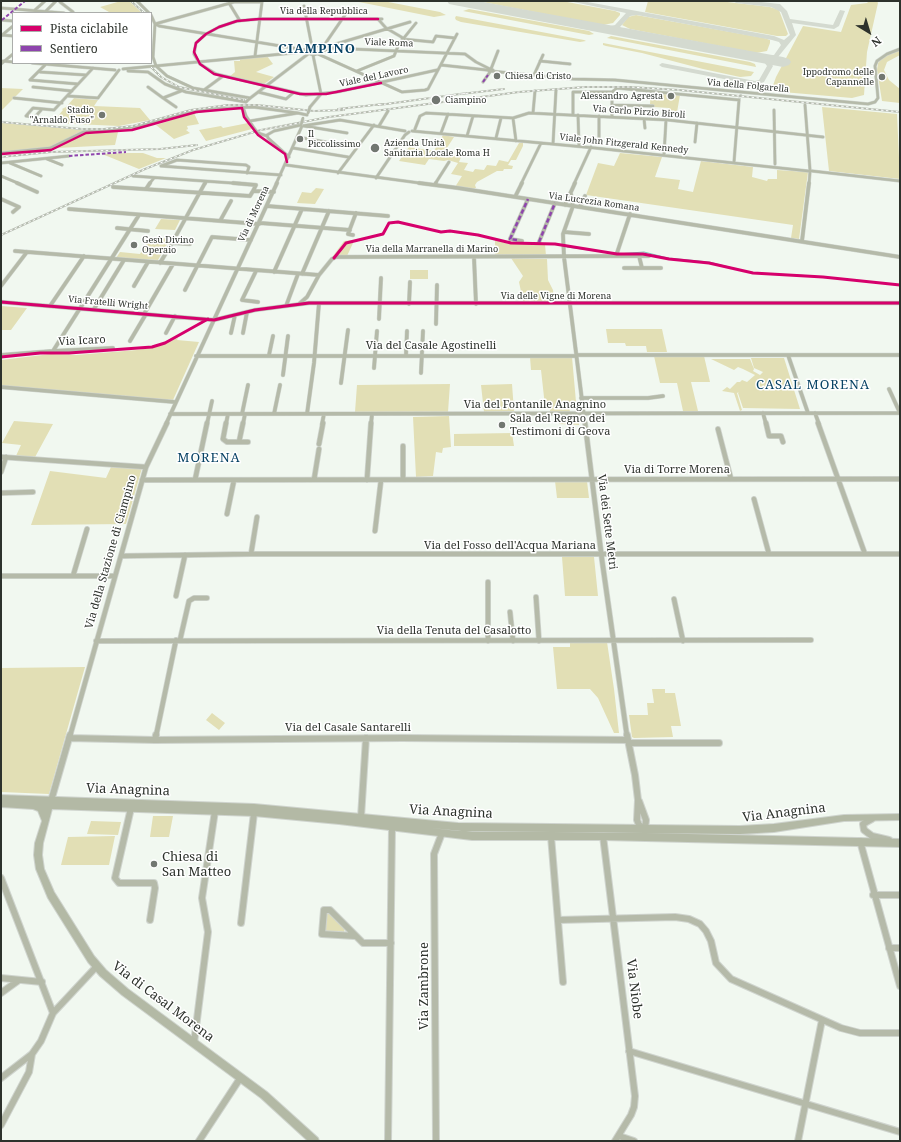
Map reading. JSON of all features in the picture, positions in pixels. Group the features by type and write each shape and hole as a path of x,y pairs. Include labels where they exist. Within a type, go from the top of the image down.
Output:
{"main road":[{"name":"Via Anagnina","path":"1,798 51,802 254,807 447,826 900,843"},
{"name":"Via Anagnina","path":"1,804 32,804 51,802 60,806 254,813 442,833 497,837 603,836 645,833 762,830 844,818 900,817"},
{"name":"Via di Casal Morena","path":"51,802 39,843 38,855 42,875 51,895 76,938 96,966 125,992 241,1077 275,1104 310,1139"},
{"path":"32,804 41,809 45,820 60,806"}],"street":[{"path":"35,10 45,1"},
{"path":"46,11 58,1 73,12"},
{"path":"137,1 148,12"},
{"path":"155,24 237,1 262,2 255,56"},
{"path":"229,3 240,21"},
{"path":"304,6 312,47"},
{"path":"1,8 55,12"},
{"path":"55,64 92,68 122,69 305,51 312,47 325,44 347,12"},
{"path":"152,18 155,24 153,57 156,66 171,79 190,87 250,99"},
{"name":"Via della Repubblica","path":"206,34 219,27 240,21 266,19 382,19"},
{"path":"378,19 380,23 403,39 433,42 436,36 455,38"},
{"path":"1,20 12,21"},
{"path":"155,24 161,27 305,51 308,54 313,55 318,54 330,47 410,22"},
{"path":"356,71 394,56 399,44 416,23"},
{"path":"2,35 12,27"},
{"path":"198,62 194,54 195,46 206,34"},
{"path":"318,54 403,92 427,90 457,34"},
{"path":"2,35 12,36"},
{"path":"325,44 330,47"},
{"name":"Viale Roma","path":"330,47 466,54 488,70"},
{"name":"Via della Folgarella","path":"441,65 572,79 612,80 677,88 865,104 874,102 878,98 876,63 885,54 900,49"},
{"path":"484,82 488,74 488,70 493,66 498,51"},
{"path":"116,69 147,71 163,83 181,91 246,102 308,54"},
{"path":"1,64 12,55"},
{"path":"313,55 320,94"},
{"path":"534,75 543,55"},
{"path":"540,61 570,64"},
{"name":"Viale del Lavoro","path":"198,62 209,71 223,76 308,95 430,73"},
{"path":"45,64 30,80 78,84"},
{"path":"42,109 35,116 26,116 33,108 54,110 92,68"},
{"path":"68,96 98,98 122,69"},
{"path":"430,73 437,70"},
{"path":"40,72 86,75"},
{"path":"430,73 436,74"},
{"path":"204,90 223,76"},
{"path":"148,86 176,107"},
{"path":"32,87 72,91"},
{"path":"573,115 573,92 633,89 739,100 734,162"},
{"path":"553,144 556,90"},
{"path":"612,117 613,90"},
{"path":"163,98 181,91"},
{"path":"533,113 535,91"},
{"path":"258,92 292,100"},
{"path":"286,98 294,93"},
{"name":"Via di Morena","path":"214,320 274,192 312,102 320,94"},
{"path":"14,98 62,102"},
{"path":"612,105 653,106"},
{"path":"802,240 810,171 806,135 805,105"},
{"path":"243,107 258,133 267,136 289,157"},
{"path":"1,153 51,148 85,132 132,128 195,111 217,108 266,108 298,113 306,116"},
{"path":"774,110 775,164"},
{"path":"379,126 388,111"},
{"path":"250,121 298,113"},
{"name":"Via Carlo Pirzio Biroli","path":"410,130 421,115 428,113 513,118 524,114 533,113 666,120 823,137"},
{"path":"440,133 448,114"},
{"path":"578,115 579,146"},
{"path":"468,136 473,116"},
{"path":"599,116 599,141"},
{"path":"496,138 501,118"},
{"path":"513,118 516,140"},
{"path":"644,119 645,128"},
{"name":"Viale John Fitzgerald Kennedy","path":"267,136 274,131 338,120 410,130 591,147 900,181"},
{"path":"664,155 666,120"},
{"path":"695,142 697,123"},
{"path":"302,125 346,133"},
{"path":"338,173 374,125"},
{"path":"292,128 298,129 299,133"},
{"path":"376,178 410,130"},
{"path":"297,137 332,142"},
{"path":"514,197 541,143"},
{"path":"565,205 591,147"},
{"path":"283,151 292,149 348,157"},
{"path":"1,163 70,156"},
{"path":"46,158 62,165"},
{"path":"246,172 249,166 238,164 177,160 161,166 281,175"},
{"path":"9,162 41,176"},
{"path":"435,185 449,162"},
{"name":"Via Lucrezia Romana","path":"286,165 435,185 630,214 802,240 900,257"},
{"path":"1,176 37,192"},
{"path":"113,187 250,196 256,185 133,176"},
{"path":"146,189 154,178"},
{"path":"160,263 206,182"},
{"path":"253,191 274,192"},
{"path":"571,194 573,206"},
{"path":"580,207 585,196"},
{"path":"1,199 19,208 13,212"},
{"path":"522,241 510,239 528,199"},
{"path":"220,221 231,201"},
{"path":"539,242 555,203"},
{"path":"267,206 388,216"},
{"name":"Via dei Sette Metri","path":"573,206 564,232 563,246 582,414 628,742 634,768 638,800 637,820 645,833"},
{"path":"69,209 185,219 294,225 350,230"},
{"path":"274,272 302,209"},
{"path":"286,306 329,211"},
{"path":"353,235 348,234 356,214"},
{"path":"618,253 630,214"},
{"name":"Via Icaro","path":"53,351 139,215"},
{"path":"117,228 148,231"},
{"path":"564,232 589,234"},
{"path":"185,290 212,238 252,240"},
{"path":"172,243 190,244"},
{"path":"15,251 319,276"},
{"path":"1,286 27,252"},
{"path":"50,306 84,256"},
{"path":"639,256 642,268"},
{"name":"Via della Marranella di Marino","path":"297,305 307,297 319,276 332,259 336,257 649,256"},
{"path":"474,257 476,304"},
{"path":"94,310 124,260"},
{"path":"134,286 148,262"},
{"path":"129,341 173,264"},
{"path":"624,268 661,268"},
{"path":"256,271 242,300 258,302"},
{"path":"379,319 381,278"},
{"path":"409,304 410,282"},
{"path":"436,324 437,285"},
{"name":"Via Fratelli Wright","path":"1,302 214,320"},
{"path":"307,414 314,363 319,303"},
{"name":"Via delle Vigne di Morena","path":"214,320 247,312 319,303 900,303"},
{"path":"243,333 247,312"},
{"path":"232,333 235,315"},
{"path":"166,333 175,316"},
{"name":"Via della Stazione di Ciampino","path":"51,802 146,467 196,356 214,320"},
{"path":"341,383 348,330"},
{"path":"406,354 407,330"},
{"path":"374,368 377,331"},
{"path":"421,373 423,331"},
{"path":"270,355 273,336"},
{"path":"283,374 288,336"},
{"name":"Via Icaro","path":"1,355 113,348"},
{"name":"Via del Casale Agostinelli","path":"196,356 406,354 900,355"},
{"path":"788,355 808,413"},
{"path":"239,442 248,385"},
{"path":"274,414 280,385"},
{"path":"1,387 175,402"},
{"path":"889,389 900,413"},
{"path":"581,398 648,398 663,396"},
{"path":"195,480 212,401"},
{"path":"763,413 769,436 781,436 783,442"},
{"path":"815,413 865,554"},
{"name":"Via del Fontanile Anagnino","path":"170,414 900,413"},
{"path":"228,414 224,440 227,442 248,442"},
{"path":"314,480 324,414"},
{"path":"367,480 372,414"},
{"path":"718,429 731,479"},
{"path":"403,446 403,479"},
{"path":"1,472 3,457 146,467"},
{"name":"Via di Torre Morena","path":"142,480 900,479"},
{"path":"226,514 234,480"},
{"path":"375,530 381,480"},
{"path":"1,493 33,492"},
{"path":"754,499 769,554"},
{"path":"251,554 257,517"},
{"path":"73,576 87,529"},
{"name":"Via del Fosso dell'Acqua Mariana","path":"120,556 251,554 900,554"},
{"path":"176,596 185,555"},
{"path":"1,576 115,576"},
{"path":"488,582 488,641"},
{"path":"536,597 539,641"},
{"path":"155,740 178,640 189,601 194,598 207,598"},
{"path":"674,599 683,641"},
{"path":"510,612 513,641"},
{"name":"Via della Tenuta del Casalotto","path":"96,641 811,640"},
{"name":"Via del Casale Santarelli","path":"69,738 155,740 366,738 719,743"},
{"path":"362,817 366,738"},
{"name":"Via dei Sette Metri","path":"638,800 646,820 645,833"},
{"path":"131,808 115,878 119,883 154,883 155,888 150,920"},
{"path":"194,1043 208,930 203,896 214,811"},
{"path":"241,923 254,813"},
{"path":"900,817 871,820 864,822 863,825 864,830 870,835 900,843"},
{"path":"388,1141 392,827"},
{"path":"497,837 500,827"},
{"name":"Via Zambrone","path":"436,1141 434,854 442,833"},
{"path":"551,836 563,982"},
{"name":"Via Niobe","path":"603,836 635,1093 635,1105 629,1119 617,1138"},
{"path":"860,841 900,986"},
{"path":"1,878 3,890 42,982 53,1013"},
{"path":"874,895 900,895"},
{"path":"355,936 322,934 324,910 330,910 363,943 391,943"},
{"path":"558,920 675,917 692,920 700,924 707,933 715,959 722,971 733,980 850,1031 900,1034"},
{"path":"889,948 900,948"},
{"path":"1,1078 32,1054 41,1041 53,1013 96,966"},
{"path":"1,978 42,982"},
{"path":"1,993 19,980"},
{"path":"798,1141 804,1103 822,1020"},
{"path":"629,1051 900,1132"},
{"path":"1,1125 28,1072 32,1054"},
{"path":"199,1141 241,1077"},
{"path":"617,1138 634,1141"}],"shaded area":[{"path":"121,1 129,1 141,12 109,12 100,7"},
{"path":"354,1 383,1 440,12 446,15 434,17"},
{"path":"477,1 562,1 615,11 620,13 620,15 613,23 603,25"},
{"path":"648,1 719,1 770,7 779,10 788,34 786,36 777,36 645,12"},
{"path":"869,1 877,1 878,3 867,52 864,95 852,98 771,91 776,77 803,26 841,32 851,5 867,3"},
{"path":"469,9 589,31 594,34 589,35 463,11"},
{"path":"636,15 764,38 770,40 770,43 767,51 756,53 630,29 622,25 628,17"},
{"path":"456,16 586,41 580,42 461,22 456,20"},
{"path":"611,36 750,62 755,64 756,67 607,38"},
{"path":"603,43 754,72 751,76 740,77 642,53 606,46 603,45"},
{"name":"Ippodromo delle Capannelle","path":"900,50 900,55 887,62 884,70 889,80 900,89 900,103 882,101 877,70 878,63 881,58"},
{"path":"267,56 273,64 256,72 274,77 264,84 229,77 235,72 234,61"},
{"path":"1,88 23,89 1,111"},
{"path":"651,92 680,95 676,118 669,117 669,108 654,107 650,104"},
{"name":"Stadio \"Arnaldo Fuso\"","path":"74,98 98,100 94,106 140,108 150,120 119,126 52,123 63,110 62,109 66,107"},
{"path":"822,107 897,114 900,179 829,171"},
{"path":"194,113 199,124 187,126 188,129 186,130 190,133 174,139 156,125"},
{"path":"1,123 90,130 78,133 50,147 1,152"},
{"path":"248,123 252,129 206,141 199,130 221,126 223,128"},
{"path":"118,132 115,145 57,148 83,134"},
{"path":"443,135 454,137 443,154 461,157 459,162 468,163 464,170 473,172 475,169 484,170 487,165 496,166 499,160 508,162 519,143 523,143 523,146 516,160 511,160 508,165 513,166 512,169 497,171 477,182 475,185 476,188 473,189 455,187 462,176 451,174 458,163 448,160 444,161 429,159 425,165 399,161 409,147 434,151"},
{"path":"143,153 157,158 166,158 139,169 102,154"},
{"path":"620,153 662,157 655,177 680,180 678,189 693,192 701,161 753,167 752,177 767,181 768,179 777,179 777,170 808,172 799,239 791,238 793,225 586,195 598,163 614,166"},
{"path":"316,188 324,189 315,204 297,203 302,192 311,193"},
{"path":"161,219 180,220 175,230 155,229"},
{"path":"150,237 170,239 158,260 116,258 120,252 140,254"},
{"path":"495,240 509,244 545,244 546,256 495,256"},
{"path":"344,241 354,241 347,256 333,256"},
{"path":"511,258 547,259 548,280 553,290 554,301 523,301 519,282 523,276"},
{"path":"410,270 428,270 428,279 410,279"},
{"path":"1,306 27,308 11,330 1,330"},
{"path":"606,329 662,329 667,352 647,352 646,346 626,346 625,343 608,343"},
{"path":"178,338 177,340 199,342 173,400 1,386 1,360 51,354 76,355 137,350 155,347"},
{"path":"654,356 704,356 710,382 691,382 698,411 683,411 677,383 660,383"},
{"path":"530,357 572,357 576,402 569,403 570,413 550,413 550,407 545,406 541,370 531,370"},
{"path":"751,358 784,358 800,409 743,408 738,393 739,392 737,393 742,410 740,411 734,393 722,391 727,387 730,389 737,382 742,380 747,382 755,375 738,367 734,370 711,359 750,359 754,369 753,371 760,375 763,372 754,368"},
{"path":"450,384 448,412 355,412 357,385"},
{"path":"512,384 514,411 484,412 481,385"},
{"path":"449,416 451,447 443,448 442,453 436,452 433,476 416,477 413,417"},
{"path":"558,416 579,416 579,425 559,424"},
{"path":"14,421 53,424 34,459 15,458 21,445 2,443"},
{"path":"512,433 514,446 454,446 454,434"},
{"path":"111,467 142,468 126,524 31,525 50,471 106,478"},
{"path":"555,481 587,481 589,498 557,498"},
{"path":"562,557 594,557 598,596 565,596"},
{"path":"607,642 619,733 614,733 598,698 590,689 557,689 553,647 570,647 570,643"},
{"path":"85,667 49,794 1,792 1,668"},
{"path":"652,689 665,689 665,693 675,693 681,726 671,726 673,737 632,737 629,715 648,715 647,703 654,703"},
{"path":"212,713 225,723 219,730 206,720"},
{"path":"153,816 173,816 169,837 150,837"},
{"path":"91,821 121,822 118,835 87,834"},
{"path":"115,836 109,865 61,865 68,837"},
{"path":"326,913 329,913 345,928 344,932 325,931"}],"waterway":[{"path":"567,247 617,254 644,252 668,258 709,262 753,273 815,276"}],"taxiway":[{"path":"572,1 774,38 784,44"},
{"path":"736,1 772,5"},
{"path":"758,58 776,56 793,35 784,11 772,5"},
{"path":"772,5 780,6"},
{"path":"789,22 792,21 834,27 836,26 842,11"},
{"path":"617,27 628,14 637,13"},
{"path":"604,29 617,27"},
{"path":"617,27 617,29 622,32"},
{"path":"662,65 755,83 762,81 770,66 766,61 755,57"}],"runway":[{"path":"454,1 783,62"}],"tunnel":[{"path":"739,100 741,94"}],"railway":[{"path":"131,1 143,12"},
{"path":"151,67 161,77 179,87 244,100"},
{"path":"1,235 145,169 193,150 261,130 329,117 519,92 585,87 630,87 679,90 900,112"},
{"path":"461,94 504,89"},
{"path":"379,105 467,93"},
{"path":"338,109 383,104"},
{"path":"1,122 82,129 104,129 133,126 191,110 228,105 257,105 314,111 344,110"},
{"path":"1,157 51,152 160,149 197,145"}],"marked path":[{"path":"2,20 25,1"},
{"path":"483,82 488,75"},
{"path":"69,156 126,152"},
{"path":"517,240 510,239 528,199"},
{"path":"539,242 555,203"}],"cycle path":[{"path":"378,19 259,19 237,21 219,27 206,34 196,43 194,52 200,64 214,74 300,94 326,94 381,83"},
{"path":"1,154 51,150 86,133 132,130 196,112 242,108 244,117 258,135 285,154 287,162"},
{"path":"334,258 346,243 383,234 389,223 398,222 441,232 450,231 478,235 511,243 555,244 617,254 643,254 669,259 709,263 753,273 823,277 900,285"},
{"path":"1,302 214,320 255,310 309,303 900,303"},
{"path":"1,357 40,353 69,353 152,347 165,343 208,319"}],"place":[{"name":"Chiesa di Cristo","path":"497,76"},
{"name":"Ippodromo delle Capannelle","path":"882,77"},
{"name":"Alessandro Agresta","path":"671,96"},
{"name":"Ciampino","path":"436,100"},
{"name":"Stadio \"Arnaldo Fuso\"","path":"102,115"},
{"name":"Il Piccolissimo","path":"300,139"},
{"name":"Azienda Unità Sanitaria Locale Roma H","path":"375,148"},
{"name":"Gesù Divino Operaio","path":"134,245"},
{"name":"Sala del Regno dei Testimoni di Geova","path":"502,425"},
{"name":"Chiesa di San Matteo","path":"154,864"}],"district":[{"name":"CIAMPINO","path":"317,49"},
{"name":"CASAL MORENA","path":"813,385"},
{"name":"MORENA","path":"209,458"}]}
